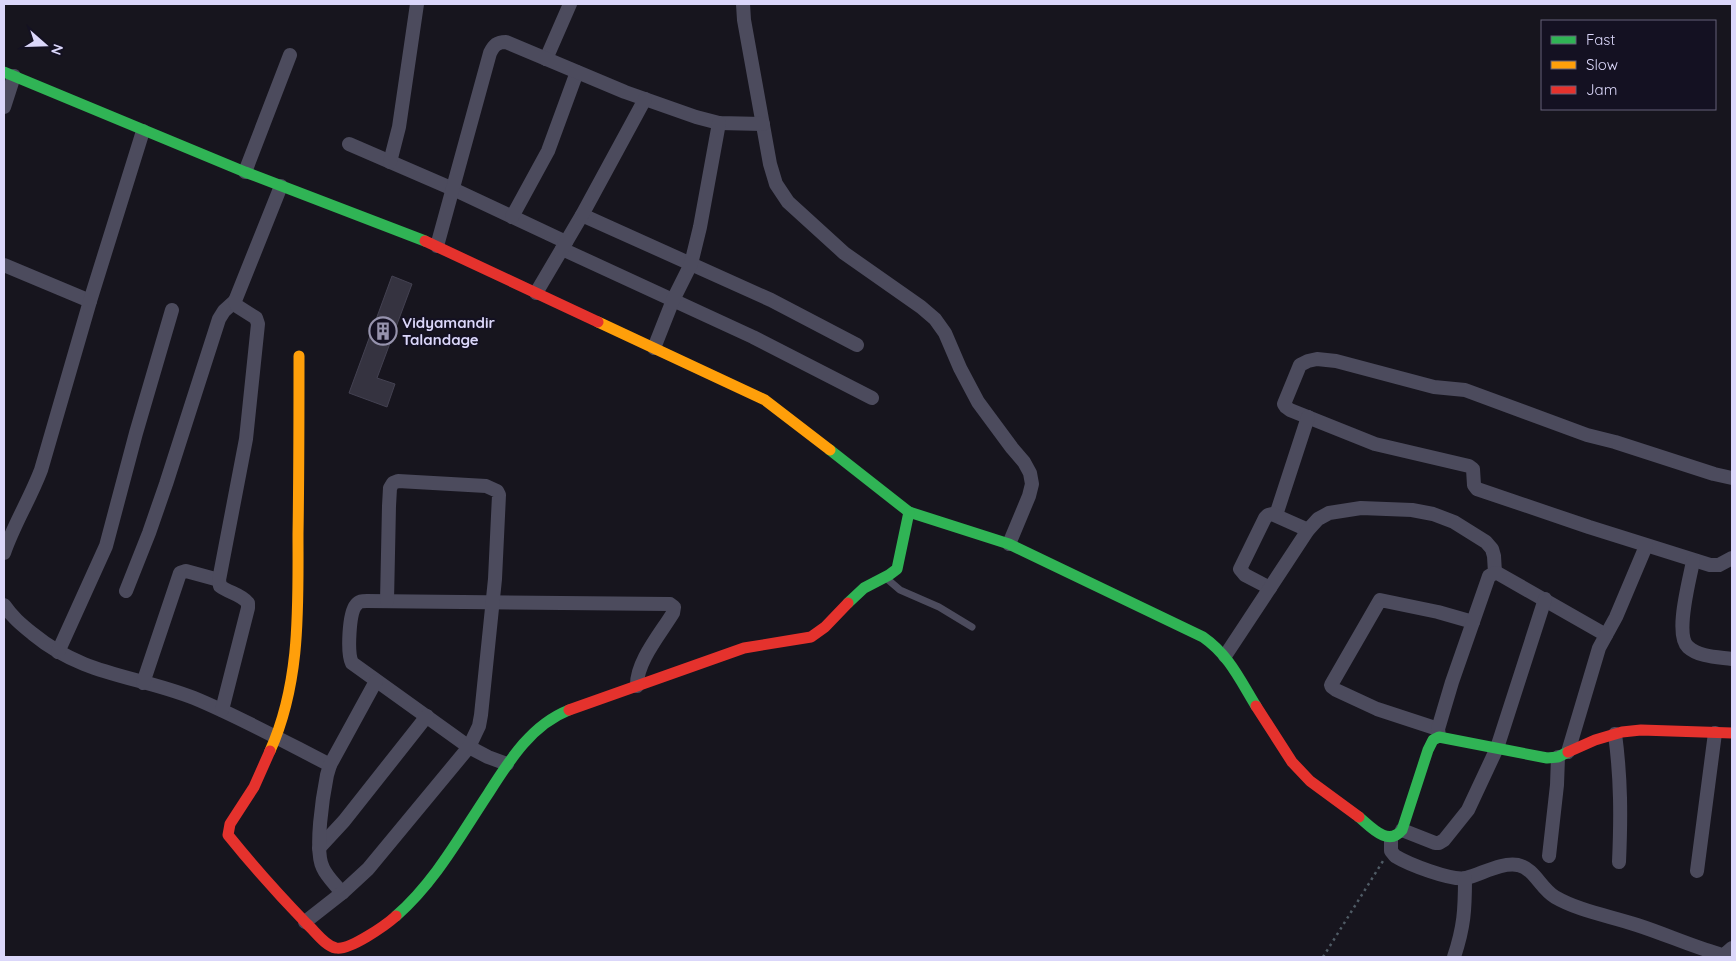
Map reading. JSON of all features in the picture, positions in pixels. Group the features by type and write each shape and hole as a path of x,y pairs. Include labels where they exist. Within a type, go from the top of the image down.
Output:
{"street":[{"path":"390,162 399,127 417,4"},
{"path":"546,59 570,4"},
{"path":"743,4 744,20 770,164 776,184 788,202 844,253 935,318 945,333 960,368 978,402 1024,462 1030,473 1032,484 1029,496 1009,544"},
{"path":"438,246 490,53 494,45 500,42 506,42 644,99 719,123 763,124"},
{"path":"245,172 290,55"},
{"path":"512,217 548,152 577,72"},
{"path":"4,107 9,74 245,172 438,246 764,400 909,512 1009,544 1203,637 1216,646 1225,656 1292,762 1310,781 1384,836 1391,845 1394,856 1442,875 1456,878 1464,878 1508,865 1518,865 1533,874 1548,892 1570,903 1719,954 1724,954 1732,948"},
{"path":"536,293 582,215 644,99"},
{"path":"654,348 673,300 691,264 700,227 719,123"},
{"path":"4,553 12,529 33,491 41,470 90,301 143,131"},
{"path":"349,144 512,217 673,300 753,337 872,398"},
{"path":"126,590 164,492 219,319 224,311 235,301 282,186"},
{"path":"582,215 771,300 858,345"},
{"path":"4,266 90,301"},
{"path":"222,710 248,603 245,599 220,586 219,580 246,439 258,324 256,318 237,306 235,301"},
{"path":"58,652 106,546 136,433 172,310"},
{"path":"299,356 298,618 295,662 287,701 276,738 254,787 230,824 228,835 272,888 329,946 335,948 341,948 363,940 390,921 412,902 430,881 507,764 528,738 545,723 566,711 744,648 811,637 820,631 862,590 892,574 899,564 909,512"},
{"path":"1732,478 1587,435 1465,390 1434,387 1336,361 1316,359 1308,360 1300,365 1284,404 1290,410 1375,444 1469,466 1473,469 1474,486 1478,488 1646,546 1710,565 1719,565 1732,558"},
{"path":"1276,515 1308,417"},
{"path":"305,922 342,894 368,870 469,747 481,715 497,553 499,495 497,491 486,486 398,481 393,483 390,488 387,601"},
{"path":"1225,656 1308,530 1318,519 1329,514 1361,508 1412,510 1433,514 1454,522 1486,542 1492,550 1495,573"},
{"path":"1270,588 1245,575 1240,569 1266,518 1268,515 1276,515 1308,530"},
{"path":"1549,856 1557,785 1563,754 1593,664 1606,634 1616,617 1646,546"},
{"path":"1693,561 1682,625 1682,636 1686,646 1694,651 1732,659"},
{"path":"143,683 180,573 186,571 219,580"},
{"path":"1495,573 1546,599 1606,634"},
{"path":"1391,845 1402,830 1428,750 1438,733 1486,582 1489,576 1495,573"},
{"path":"1402,830 1435,844 1444,840 1471,804 1497,748 1546,599"},
{"path":"1473,622 1438,612 1380,600 1331,685 1336,690 1377,709 1438,733 1547,758 1563,754 1595,740 1615,734 1641,730 1732,734"},
{"path":"507,764 469,747 352,663 349,657 352,612 359,602 670,604 674,608 673,612 641,664 636,676 637,686"},
{"path":"4,605 12,617 41,641 85,666 178,692 222,710 330,765"},
{"path":"342,894 323,869 320,860 319,848 324,789 330,765 376,681"},
{"path":"319,848 344,820 427,716"},
{"path":"1697,871 1715,733"},
{"path":"1615,734 1620,774 1619,862"},
{"path":"1454,957 1462,932 1465,912 1464,878"}],"lane":[{"path":"885,577 900,590 939,607 972,627"}],"path":[{"path":"1323,957 1391,845"}],"building":[{"name":"Vidyamandir Talandage","path":"392,276 412,284 377,378 395,384 387,407 349,393"}],"traffic: fast":[{"path":"4,72 245,172 425,241"},
{"path":"830,450 909,512 1009,544 1203,637 1227,660 1256,706"},
{"path":"848,603 864,588 897,569 909,512"},
{"path":"396,916 435,874 504,769 522,745 543,725 569,710"},
{"path":"1359,817 1380,834 1391,837 1397,835 1402,830 1428,750 1433,740 1439,737 1547,758 1558,757 1568,752"}],"traffic: slow":[{"path":"598,322 765,400 830,450"},
{"path":"270,751 280,725 287,698 296,644 299,356"}],"traffic: jam":[{"path":"425,241 598,322"},
{"path":"569,710 744,648 811,637 825,627 848,603"},
{"path":"1256,706 1292,762 1310,781 1359,817"},
{"path":"1568,752 1595,740 1622,732 1641,730 1732,733"},
{"path":"270,751 254,787 230,824 228,835 286,902 320,938 332,947 342,948 358,942 396,916"}],"place":[{"name":"Vidyamandir Talandage","path":"383,331"}]}
